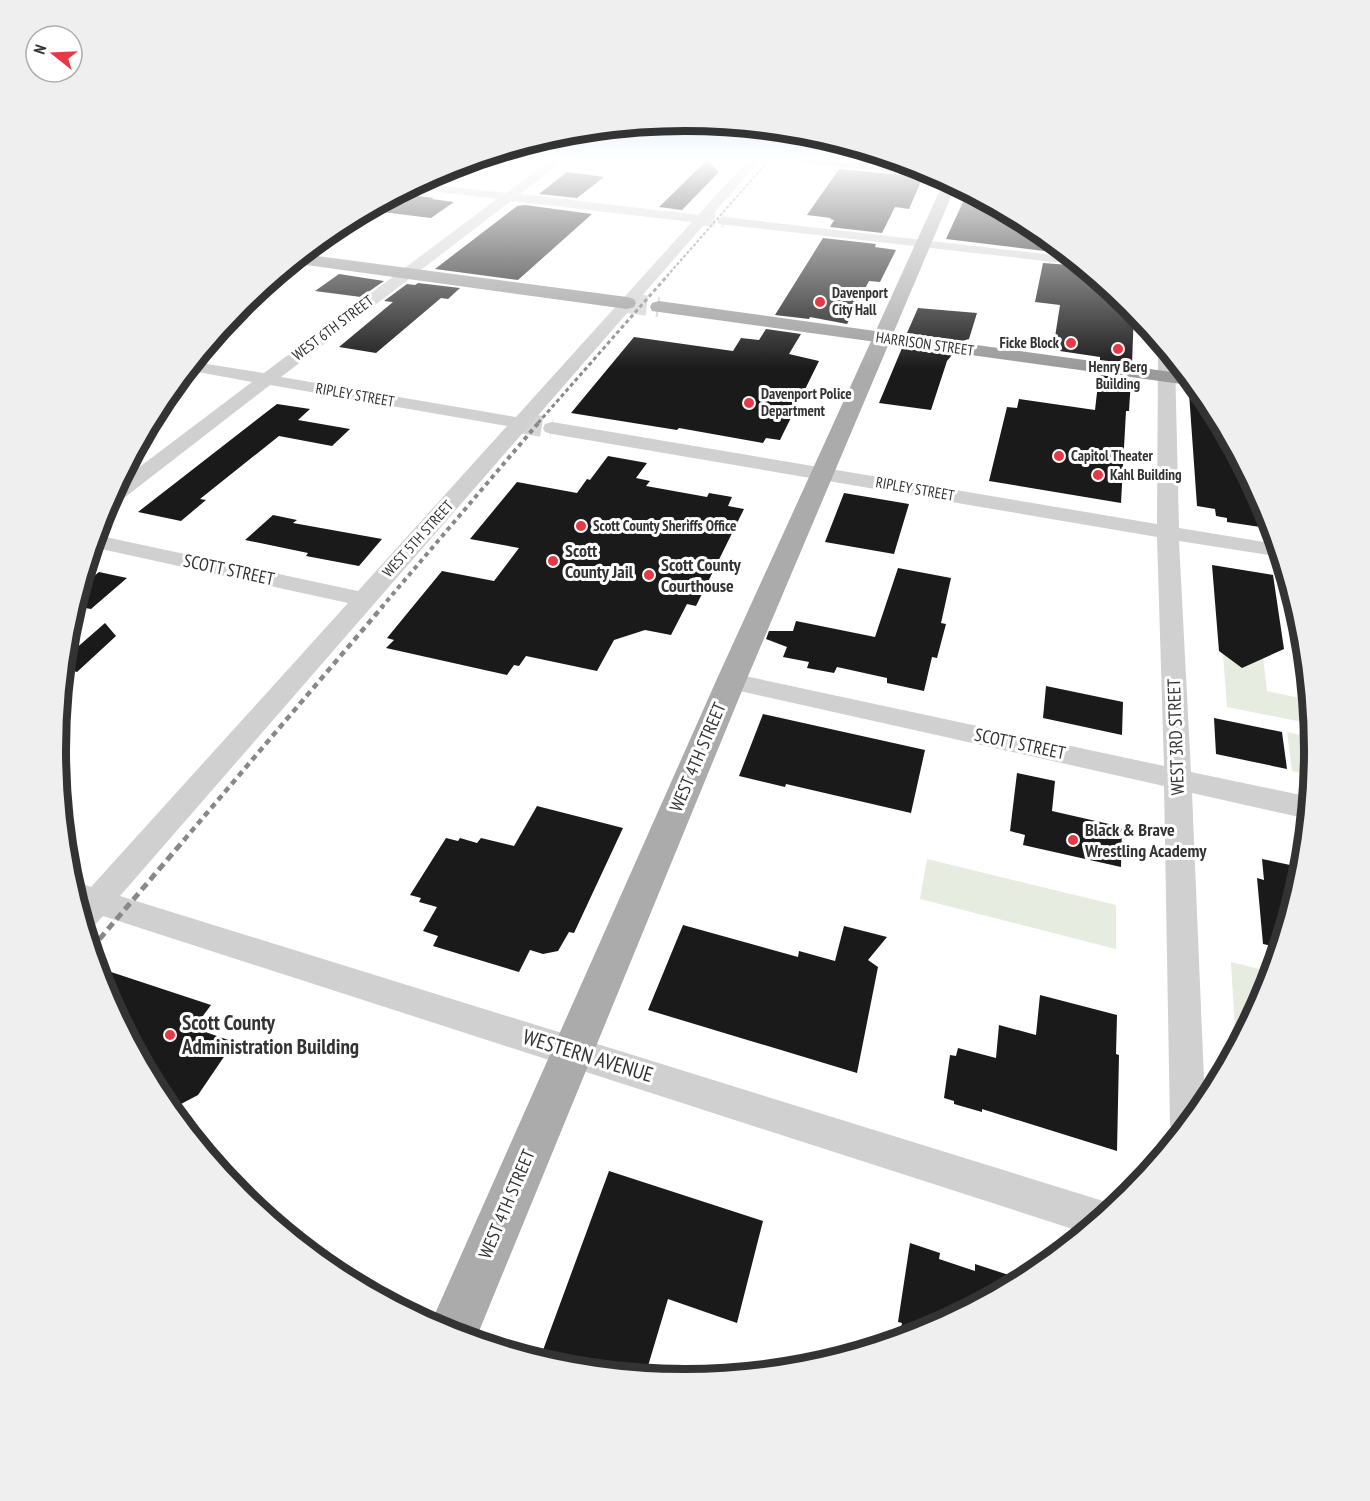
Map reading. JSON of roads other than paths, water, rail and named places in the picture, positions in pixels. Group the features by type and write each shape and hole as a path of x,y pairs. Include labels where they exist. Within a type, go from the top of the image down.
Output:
{"highway":[{"path":"307,260 627,303"},
{"name":"HARRISON STREET","path":"659,307 1179,379"}],"main road":[{"name":"WEST 4TH STREET","path":"456,1325 731,681 929,229"}],"street":[{"name":"WEST 6TH STREET","path":"125,488 464,229"},
{"name":"WEST 5TH STREET","path":"85,903 364,600 693,229"},
{"path":"793,229 1064,260"},
{"name":"RIPLEY STREET","path":"199,368 521,423"},
{"name":"WEST 3RD STREET","path":"1179,379 1168,532 1188,1111"},
{"name":"RIPLEY STREET","path":"552,428 1270,548"},
{"name":"SCOTT STREET","path":"102,543 364,600"},
{"name":"SCOTT STREET","path":"731,681 1301,806"},
{"name":"WESTERN AVENUE","path":"86,904 572,1051 1093,1216"}],"tunnel":[{"path":"627,303 659,307"},
{"path":"521,423 552,428"}],"railway":[{"path":"667,276 708,229"},
{"path":"538,423 668,275"},
{"path":"381,608 540,421"},
{"path":"184,840 383,606"},
{"path":"97,942 185,839"}],"place":[{"name":"Davenport City Hall","path":"820,302"},
{"name":"Ficke Block","path":"1071,343"},
{"name":"Henry Berg Building","path":"1118,349"},
{"name":"Davenport Police Department","path":"749,403"},
{"name":"Capitol Theater","path":"1059,456"},
{"name":"Kahl Building","path":"1098,475"},
{"name":"Scott County Sheriffs Office","path":"581,526"},
{"name":"Scott County Jail","path":"553,561"},
{"name":"Scott County Courthouse","path":"649,575"},
{"name":"Black & Brave Wrestling Academy","path":"1073,840"},
{"name":"Scott County Administration Building","path":"170,1035"}]}
